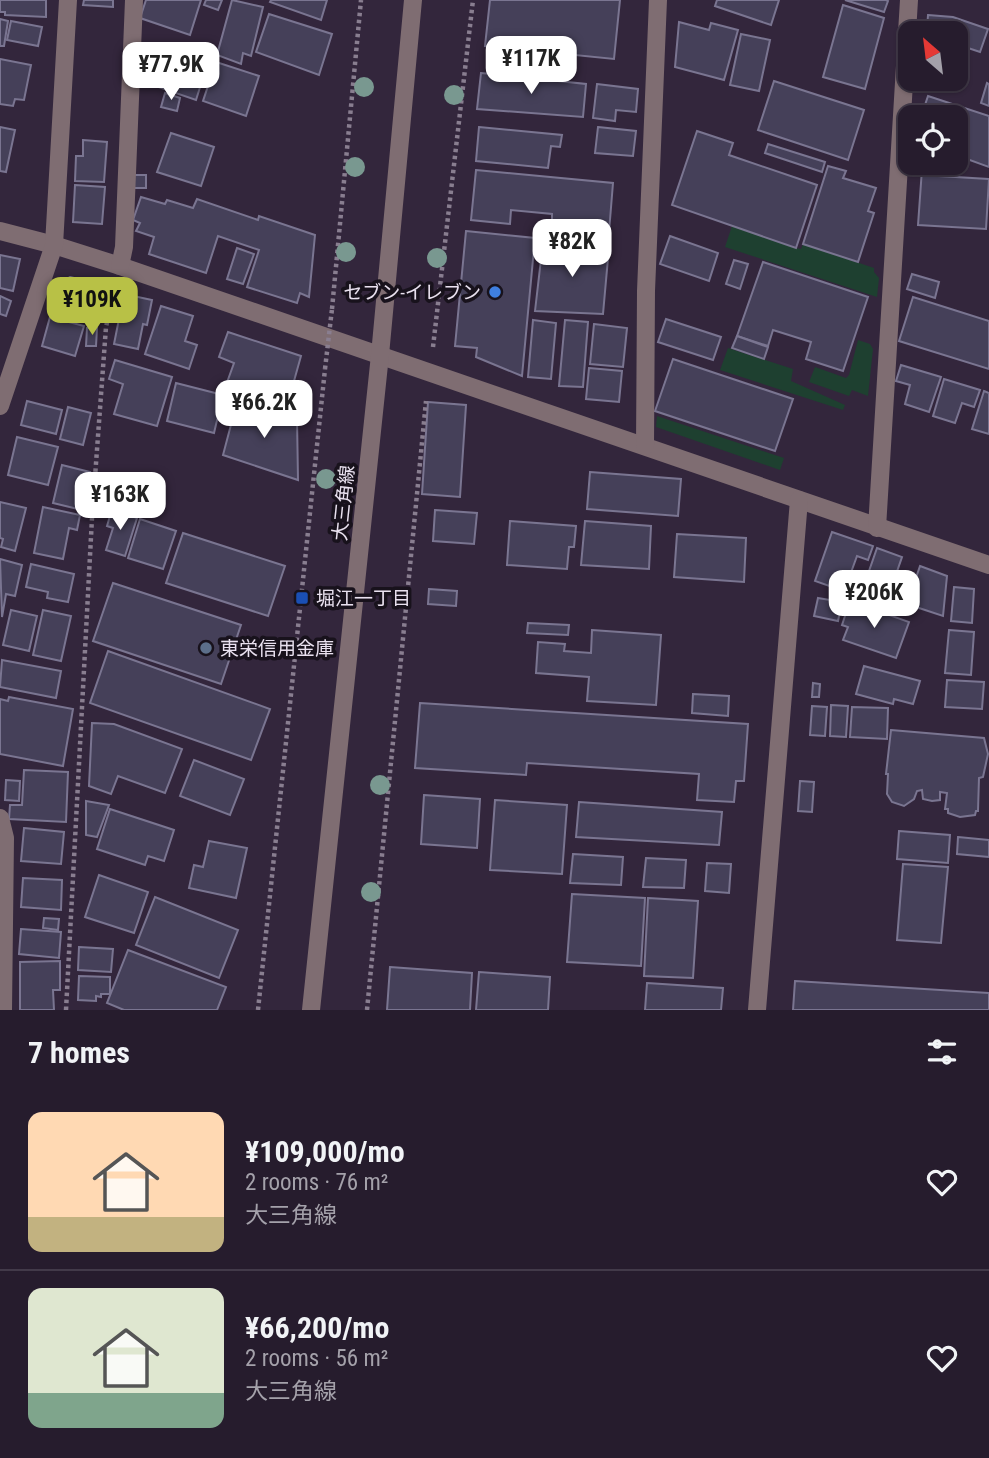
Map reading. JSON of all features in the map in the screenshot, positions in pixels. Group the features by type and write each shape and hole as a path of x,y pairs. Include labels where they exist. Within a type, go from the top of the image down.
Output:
{"street":[{"path":"0,406 54,244 68,0"},
{"path":"120,266 124,247 134,0"},
{"name":"大三角線","path":"311,1010 380,355 413,0"},
{"path":"645,446 646,291 658,0"},
{"path":"877,527 909,0"},
{"path":"0,231 54,244 120,266 989,565"},
{"path":"757,1010 799,500"},
{"path":"0,818 5,838 3,1010"}],"path":[{"path":"258,1010 332,309 361,0"},
{"path":"367,1010 429,372 473,0"},
{"path":"66,1010 92,518 105,341 120,266"}],"green space":[{"path":"732,226 796,248 801,249 803,244 874,268 879,278 877,297 725,247"},
{"path":"858,340 870,344 873,349 868,396 852,390 849,396 809,382 815,367 846,378"},
{"path":"728,348 793,369 791,381 845,405 843,410 720,370"},
{"path":"657,416 784,458 780,470 656,427"}],"building":[{"path":"0,0 46,0 46,17 5,15 5,12 0,12"},
{"path":"84,0 113,0 113,7 83,5"},
{"path":"146,0 201,0 190,35 140,18"},
{"path":"206,0 222,0 218,10 204,5"},
{"path":"232,0 263,7 251,56 243,53 241,64 217,55"},
{"path":"327,0 321,20 270,2"},
{"path":"490,0 620,0 614,59 485,46"},
{"path":"717,0 779,0 771,25 715,6"},
{"path":"845,0 886,0 888,1 884,12"},
{"path":"843,5 884,18 865,89 823,77"},
{"path":"269,14 332,34 319,75 256,52"},
{"path":"928,15 965,21 928,21"},
{"path":"0,19 8,21 4,46 0,46"},
{"path":"11,21 42,27 38,46 7,40"},
{"path":"679,22 709,30 711,23 738,30 724,80 675,67"},
{"path":"968,22 988,29 980,52 968,48"},
{"path":"741,34 770,40 759,91 730,85"},
{"path":"150,44 208,62 196,100 138,80"},
{"path":"0,59 31,65 24,100 15,99 13,106 0,104"},
{"path":"216,62 259,76 246,116 203,101"},
{"path":"481,73 586,84 583,117 477,109"},
{"path":"774,81 864,110 848,160 758,130"},
{"path":"987,83 989,84 989,106 981,103"},
{"path":"597,84 638,89 636,112 616,110 615,121 593,118"},
{"path":"165,93 180,98 177,111 161,107"},
{"path":"928,96 955,105 925,105"},
{"path":"968,109 989,116 989,167 968,159"},
{"path":"0,127 15,130 6,172 0,171"},
{"path":"479,127 562,135 560,147 551,146 548,168 476,161"},
{"path":"598,127 636,131 633,156 595,153"},
{"path":"697,131 733,143 729,155 817,185 796,248 672,205"},
{"path":"171,133 214,147 201,186 157,172"},
{"path":"83,140 107,142 104,182 75,181 76,156 83,156"},
{"path":"768,144 825,162 822,172 765,153"},
{"path":"828,166 846,171 843,178 876,188 868,211 874,213 858,262 803,244"},
{"path":"476,170 613,183 609,232 552,226 552,214 511,210 510,224 471,220"},
{"path":"134,175 146,175 146,188 133,188"},
{"path":"922,175 989,179 986,229 918,225"},
{"path":"75,185 105,187 102,224 73,222"},
{"path":"141,197 165,204 167,200 193,208 197,199 258,220 259,216 315,235 309,297 300,293 297,303 247,287 259,250 218,236 206,273 149,254 154,237 136,231 140,223 133,220"},
{"name":"セブン-イレブン","path":"466,231 535,238 522,376 476,357 477,348 455,346"},
{"path":"670,236 718,253 709,281 660,264"},
{"path":"543,242 609,247 603,314 535,311"},
{"path":"237,248 254,254 243,284 227,279"},
{"path":"0,255 20,259 13,291 0,288"},
{"path":"734,260 748,264 740,289 726,284"},
{"path":"763,262 868,297 843,371 806,359 811,342 773,330 768,346 737,336"},
{"path":"912,274 939,282 935,298 907,289"},
{"path":"70,277 98,284 88,321 53,312 61,282"},
{"path":"124,294 152,300 138,349 114,344"},
{"path":"0,296 11,301 6,316 0,314"},
{"path":"913,297 989,321 989,369 899,341"},
{"path":"161,306 193,316 185,341 197,345 189,369 145,354"},
{"path":"50,317 84,326 75,356 42,346"},
{"path":"666,319 721,337 713,360 658,342"},
{"path":"533,320 556,323 551,379 528,377"},
{"path":"565,320 588,322 583,387 559,386"},
{"path":"594,324 627,328 623,367 590,364"},
{"path":"87,328 97,328 96,346 86,346"},
{"path":"228,332 301,356 287,406 225,388 234,363 219,357"},
{"path":"737,336 768,347 764,359 732,348"},
{"path":"673,359 793,399 775,451 655,411"},
{"path":"115,360 172,377 157,426 114,414 123,384 109,379"},
{"path":"901,365 941,377 929,412 905,404 910,385 896,381"},
{"path":"589,368 622,371 619,402 586,399"},
{"path":"944,379 980,390 974,407 962,403 955,423 933,416"},
{"path":"176,383 223,395 214,433 167,421"},
{"path":"984,391 989,393 989,434 972,429"},
{"path":"27,401 62,410 56,434 21,425"},
{"path":"237,402 297,418 298,480 223,455"},
{"path":"428,402 466,405 460,497 422,494"},
{"path":"68,407 91,413 83,445 60,439"},
{"path":"17,437 58,447 48,485 8,475"},
{"path":"62,465 90,472 82,510 53,503"},
{"path":"590,472 681,479 678,516 587,509"},
{"path":"0,502 26,508 15,551 1,547 3,539 0,538"},
{"path":"43,507 80,515 77,530 69,528 63,559 34,553"},
{"path":"112,509 137,518 125,556 106,550 113,528 107,526"},
{"path":"435,510 477,513 474,544 433,541"},
{"path":"140,519 176,531 163,569 128,558"},
{"path":"510,521 576,526 574,547 569,547 567,569 507,565"},
{"path":"585,521 651,526 649,569 581,565"},
{"path":"832,532 873,546 868,560 857,556 849,578 861,581 855,595 815,581"},
{"path":"183,533 285,566 268,616 166,583"},
{"path":"677,534 746,538 744,582 674,577"},
{"path":"877,548 902,557 885,606 860,597"},
{"path":"0,559 22,565 15,596 6,594 2,617"},
{"path":"31,564 74,574 68,602 47,598 48,592 26,587"},
{"path":"920,566 947,576 943,616 907,604"},
{"path":"113,583 241,625 221,684 93,641"},
{"path":"954,587 974,589 972,623 951,621"},
{"path":"429,589 457,591 456,606 428,604"},
{"path":"818,598 842,602 838,621 814,616"},
{"path":"850,601 909,622 896,658 843,640 848,627 842,625"},
{"path":"11,610 37,616 29,651 3,645"},
{"path":"43,610 71,616 61,661 33,655"},
{"path":"528,623 569,625 568,635 527,633"},
{"path":"592,630 661,635 656,705 587,701 589,677 536,673 538,642 565,644 564,651 591,653"},
{"path":"949,630 974,632 971,675 945,673"},
{"path":"108,651 270,709 251,760 90,703"},
{"path":"2,660 61,671 56,698 0,687"},
{"path":"864,666 920,681 913,704 894,699 893,704 856,694"},
{"path":"947,680 984,682 982,709 945,707"},
{"path":"813,683 820,684 819,697 812,697"},
{"path":"693,694 729,696 728,716 692,713"},
{"path":"9,697 73,709 63,766 0,754 0,699 8,701"},
{"path":"420,703 748,724 744,781 736,781 734,802 697,800 699,774 527,763 526,775 415,768"},
{"path":"831,705 848,706 846,737 830,736"},
{"path":"812,706 827,707 825,736 810,735"},
{"path":"852,707 888,708 887,739 850,737"},
{"path":"92,723 114,724 182,749 165,793 118,776 111,794 89,786"},
{"path":"891,730 984,738 988,754 983,777 979,778 978,811 975,815 960,817 948,813 948,809 945,809 947,793 940,792 940,800 932,801 923,799 922,790 917,791 914,799 904,806 892,802 887,794 886,774"},
{"path":"194,760 244,779 230,815 180,796"},
{"path":"24,770 68,772 66,822 9,819 10,805 22,805"},
{"path":"6,780 20,781 19,801 5,800"},
{"path":"800,781 814,782 812,812 798,811"},
{"path":"424,795 480,799 477,848 421,844"},
{"path":"495,800 567,805 562,874 490,870"},
{"path":"86,801 109,805 97,837 86,835"},
{"path":"579,802 722,812 719,845 576,837"},
{"path":"110,809 174,830 164,861 148,856 145,865 97,849"},
{"path":"24,828 64,832 61,864 21,861"},
{"path":"899,831 950,835 948,863 897,859"},
{"path":"958,837 989,840 989,857 957,854"},
{"path":"209,841 247,848 236,898 189,888 194,865 203,867"},
{"path":"573,854 623,857 621,885 570,883"},
{"path":"646,858 686,860 684,888 643,887"},
{"path":"707,863 731,864 729,893 705,891"},
{"path":"903,864 948,867 941,943 897,940"},
{"path":"99,875 148,892 134,933 85,917"},
{"path":"23,878 62,880 61,910 21,907"},
{"path":"572,894 645,898 641,966 567,962"},
{"path":"155,897 238,930 219,978 136,945"},
{"path":"648,898 698,901 693,978 644,976"},
{"path":"44,918 59,919 58,930 43,928"},
{"path":"21,929 61,932 59,958 19,954"},
{"path":"79,947 113,949 111,972 78,970"},
{"path":"128,950 226,987 217,1010 124,1010 107,1003"},
{"path":"60,961 60,990 53,990 54,1010 20,1010 20,962"},
{"path":"390,967 472,973 470,1010 387,1010"},
{"path":"479,972 550,977 548,1010 476,1010"},
{"path":"79,976 110,977 110,994 96,996 96,1001 78,1000"},
{"path":"795,981 989,993 989,1010 793,1010"},
{"path":"647,983 723,988 721,1010 645,1010"}],"place":[{"name":"セブン-イレブン","path":"495,292"},
{"name":"堀江一丁目","path":"302,598"},
{"name":"東栄信用金庫","path":"206,648"}]}
